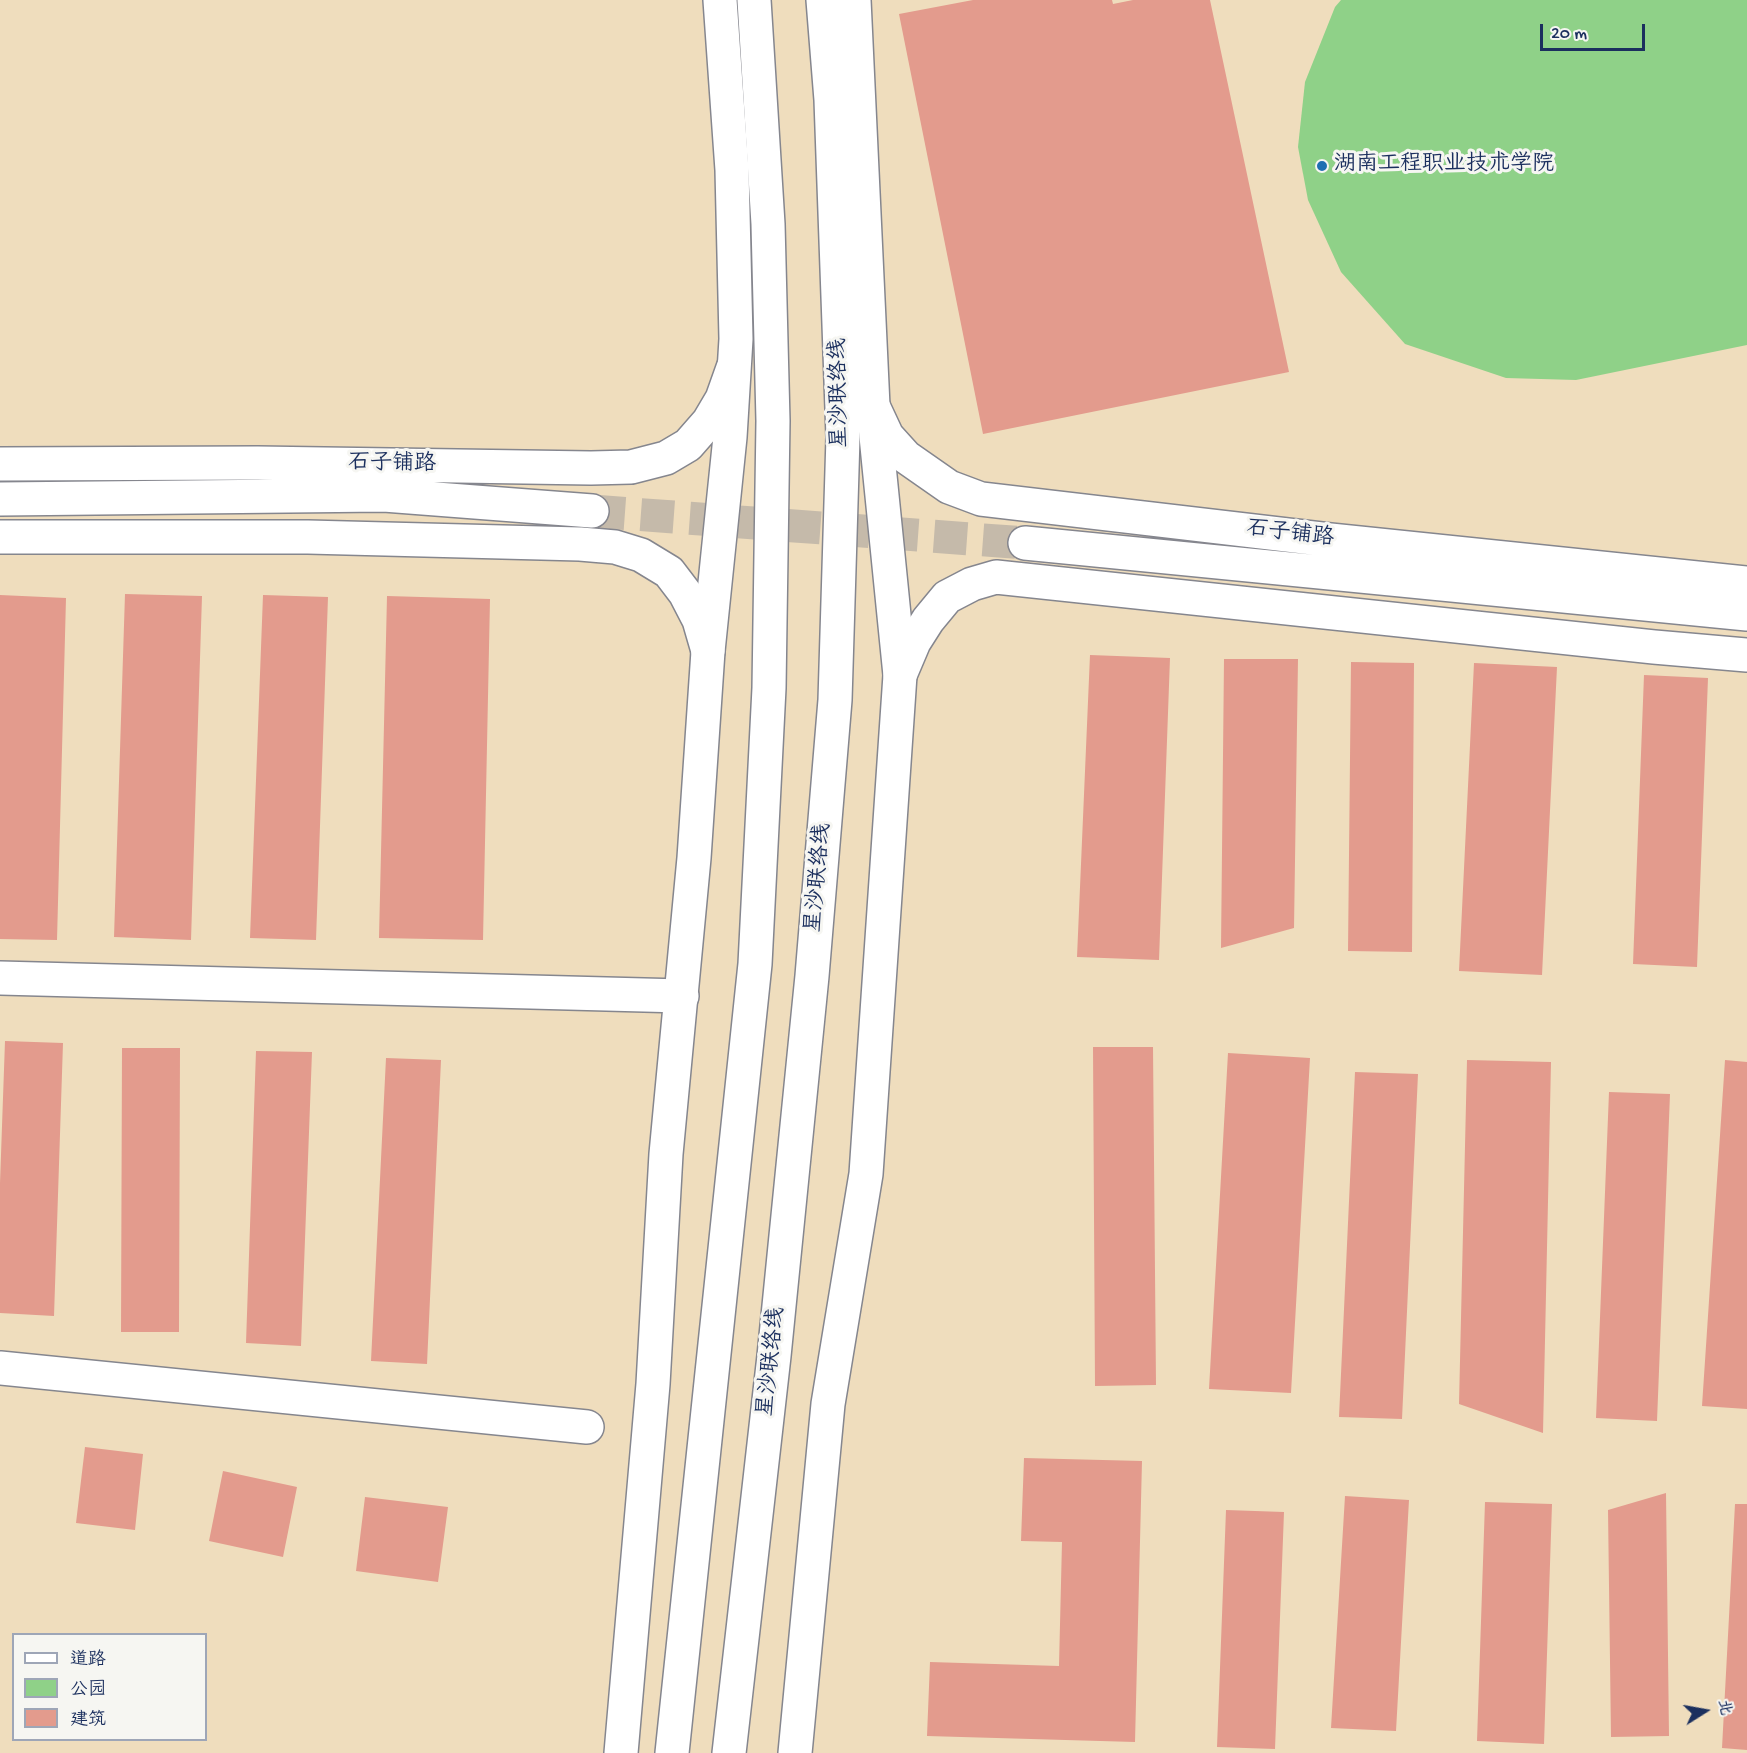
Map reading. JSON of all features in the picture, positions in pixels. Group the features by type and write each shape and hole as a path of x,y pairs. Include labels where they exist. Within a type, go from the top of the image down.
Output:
{"main road":[{"path":"621,1753 653,1384 666,1154 694,858 708,651 730,437 736,339 732,170 720,0"},
{"path":"672,1753 754,964 769,688 772,410 768,224 753,0"},
{"name":"星沙联络线","path":"729,1753 778,1321 812,976 835,700 843,437 831,100 823,0"},
{"path":"795,1753 828,1404 866,1174 900,675 873,406 854,0"},
{"name":"石子铺路","path":"0,464 258,463 632,467 666,458 688,444 709,421 722,399 734,367"},
{"name":"石子铺路","path":"873,406 887,436 906,457 949,488 981,499 1330,540 1747,582"},
{"name":"石子铺路","path":"0,499 384,495 592,511"},
{"path":"0,537 308,537 580,544 615,547 641,555 669,572 685,593 699,620 708,651"},
{"name":"石子铺路","path":"1025,543 1747,614"},
{"path":"900,675 914,642 947,597 972,584 996,577 1747,655"},
{"path":"0,978 682,996"},
{"path":"0,1368 587,1427"}],"green space":[{"path":"1341,0 1747,0 1747,345 1576,380 1506,378 1405,344 1341,272 1308,200 1298,147 1305,82 1335,7"}],"building":[{"path":"973,0 1112,0 1113,4 1133,0 1210,0 1289,372 983,434 899,14"},
{"path":"125,594 202,596 191,940 114,937"},
{"path":"0,595 66,598 57,940 0,939"},
{"path":"263,595 328,597 316,940 250,938"},
{"path":"387,596 490,599 483,940 379,938"},
{"path":"1090,655 1170,658 1159,960 1077,957"},
{"path":"1224,659 1298,659 1294,928 1221,948"},
{"path":"1351,662 1414,663 1412,952 1348,951"},
{"path":"1474,663 1557,667 1542,975 1459,971"},
{"path":"1644,675 1708,678 1697,967 1633,964"},
{"path":"5,1041 63,1043 54,1316 0,1313 0,1183"},
{"path":"1093,1047 1153,1047 1156,1385 1095,1386"},
{"path":"122,1048 180,1048 179,1332 121,1332"},
{"path":"256,1051 312,1052 301,1346 246,1343"},
{"path":"1228,1053 1310,1058 1291,1393 1209,1389"},
{"path":"386,1058 441,1060 427,1364 371,1361"},
{"path":"1467,1060 1551,1062 1543,1433 1459,1404"},
{"path":"1725,1060 1747,1062 1747,1409 1702,1406"},
{"path":"1355,1072 1418,1074 1402,1419 1339,1417"},
{"path":"1609,1092 1670,1094 1657,1421 1596,1418"},
{"path":"85,1447 143,1454 135,1530 76,1523"},
{"path":"1024,1458 1142,1461 1135,1742 927,1736 930,1662 1059,1666 1062,1542 1021,1541"},
{"path":"223,1471 297,1487 283,1557 209,1541"},
{"path":"1666,1493 1669,1736 1611,1737 1608,1510"},
{"path":"1345,1496 1409,1500 1396,1731 1331,1728"},
{"path":"365,1497 448,1507 438,1582 356,1571"},
{"path":"1485,1502 1552,1504 1544,1744 1477,1741"},
{"path":"1735,1504 1747,1504 1747,1750 1722,1748"},
{"path":"1226,1510 1284,1512 1275,1749 1217,1747"}],"tunnel":[{"path":"592,511 1025,543"}],"place":[{"name":"湖南工程职业技术学院","path":"1322,166"}]}
